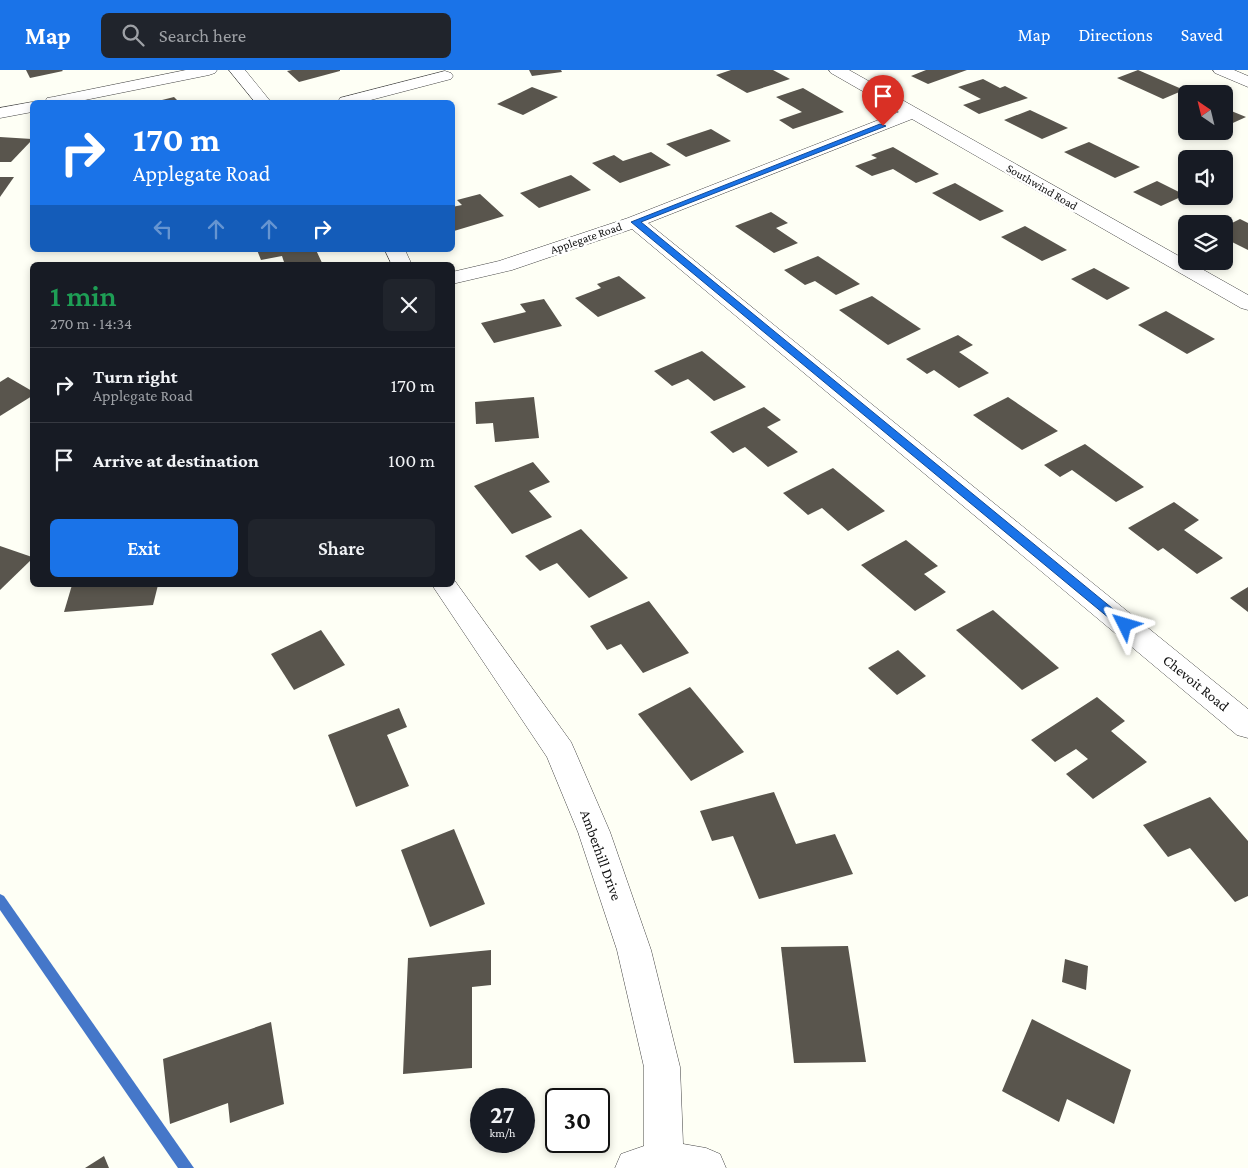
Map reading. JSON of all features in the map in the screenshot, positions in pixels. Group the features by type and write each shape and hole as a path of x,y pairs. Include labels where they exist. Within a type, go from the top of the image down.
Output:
{"street":[{"path":"62,100 209,70"},
{"path":"236,70 261,100"},
{"name":"Southwind Road","path":"837,70 1248,304"},
{"path":"1221,70 1248,82"},
{"path":"354,100 445,76"},
{"path":"0,113 30,107"},
{"name":"Applegate Road","path":"455,277 505,266 635,222 913,113"},
{"name":"Chevoit Road","path":"635,222 1248,726"},
{"name":"Amberhill Drive","path":"446,587 560,751 594,832 634,950 662,1068 650,1164"},
{"path":"650,1164 706,1168"}],"building":[{"path":"26,70 62,70 63,71 30,78"},
{"path":"529,70 561,70 562,72 532,76"},
{"path":"731,70 773,70 790,79 747,93 716,75"},
{"path":"926,70 967,70 928,84 911,76"},
{"path":"1138,70 1178,87 1178,93 1163,99 1117,78"},
{"path":"287,71 340,71 299,82"},
{"path":"983,79 1000,88 1005,86 1028,98 979,114 963,105 981,99 958,87"},
{"path":"532,87 558,97 523,115 497,104"},
{"path":"803,88 844,112 793,129 779,120 802,112 776,97"},
{"path":"174,97 177,100 162,100"},
{"path":"1030,110 1068,128 1042,139 1004,120"},
{"path":"1233,112 1246,117 1233,123"},
{"path":"711,129 731,141 686,157 666,144"},
{"path":"0,137 30,139 30,142 11,162 0,162"},
{"path":"1089,142 1140,167 1115,178 1064,152"},
{"path":"893,147 939,174 916,183 893,169 872,176 855,166 877,158 871,155"},
{"path":"651,152 671,165 620,183 592,163 614,155 623,161"},
{"path":"571,175 591,190 539,208 520,193"},
{"path":"0,177 14,177 0,197"},
{"path":"1157,181 1178,192 1178,198 1161,206 1133,192"},
{"path":"955,183 1004,211 980,221 932,193"},
{"path":"480,194 504,216 455,231 455,206 462,205 457,200"},
{"path":"771,212 788,223 776,228 798,243 774,253 735,226"},
{"path":"1240,219 1248,223 1248,250 1233,242 1233,222"},
{"path":"1025,226 1067,250 1042,261 1001,237"},
{"path":"258,252 317,252 322,262 284,262 282,256 261,260"},
{"path":"818,256 860,284 836,295 815,281 805,285 784,270"},
{"path":"1094,268 1130,288 1107,300 1071,279"},
{"path":"619,276 646,298 598,317 575,298 601,288 597,284"},
{"path":"872,296 921,329 888,345 839,310"},
{"path":"544,299 562,326 494,343 481,323 526,312 520,304"},
{"path":"1166,311 1215,339 1187,354 1138,325"},
{"path":"958,335 973,345 959,352 989,373 959,388 934,370 927,374 906,359"},
{"path":"702,351 746,387 714,401 688,379 672,386 654,371"},
{"path":"8,377 30,390 30,397 0,416 0,382"},
{"path":"534,397 539,438 495,442 493,423 476,424 475,402"},
{"path":"1008,397 1058,431 1022,450 973,415"},
{"path":"764,407 781,420 767,427 798,452 768,467 745,447 733,453 710,432"},
{"path":"1085,444 1144,487 1116,502 1072,470 1060,477 1044,465"},
{"path":"533,462 550,482 529,491 552,517 512,534 474,486"},
{"path":"833,468 885,511 848,531 822,508 808,515 783,493"},
{"path":"1174,502 1199,520 1184,530 1223,558 1197,574 1163,548 1158,551 1128,528"},
{"path":"581,529 628,578 589,598 557,563 540,571 525,556"},
{"path":"906,540 938,566 924,574 946,592 915,611 861,565"},
{"path":"0,546 30,556 30,561 0,590"},
{"path":"71,587 158,587 153,605 64,612"},
{"path":"1248,587 1248,612 1230,598"},
{"path":"649,601 689,653 643,673 621,644 607,650 590,626"},
{"path":"993,610 1059,668 1022,690 956,630"},
{"path":"321,630 345,665 294,690 271,654"},
{"path":"898,650 926,676 897,695 868,668"},
{"path":"690,687 744,752 691,781 638,714"},
{"path":"1097,697 1125,721 1111,731 1147,762 1093,799 1066,774 1088,759 1076,749 1055,762 1031,740"},
{"path":"399,708 407,727 387,735 409,786 356,807 328,735"},
{"path":"774,792 796,844 835,834 853,874 759,899 733,836 712,841 700,811"},
{"path":"1210,797 1248,841 1248,896 1235,902 1190,848 1168,857 1143,825"},
{"path":"454,829 485,904 430,927 401,850"},
{"path":"848,946 866,1062 794,1063 781,947"},
{"path":"491,950 491,985 472,987 472,1068 403,1074 408,958"},
{"path":"1065,959 1088,966 1086,990 1062,982"},
{"path":"1032,1019 1131,1070 1114,1124 1067,1099 1059,1122 1002,1091"},
{"path":"271,1022 284,1104 230,1123 228,1103 170,1124 163,1059"},
{"path":"104,1156 109,1168 85,1168"}],"waterway":[{"path":"0,900 187,1168"}],"route":[{"path":"883,126 635,222 1125,625"}]}
